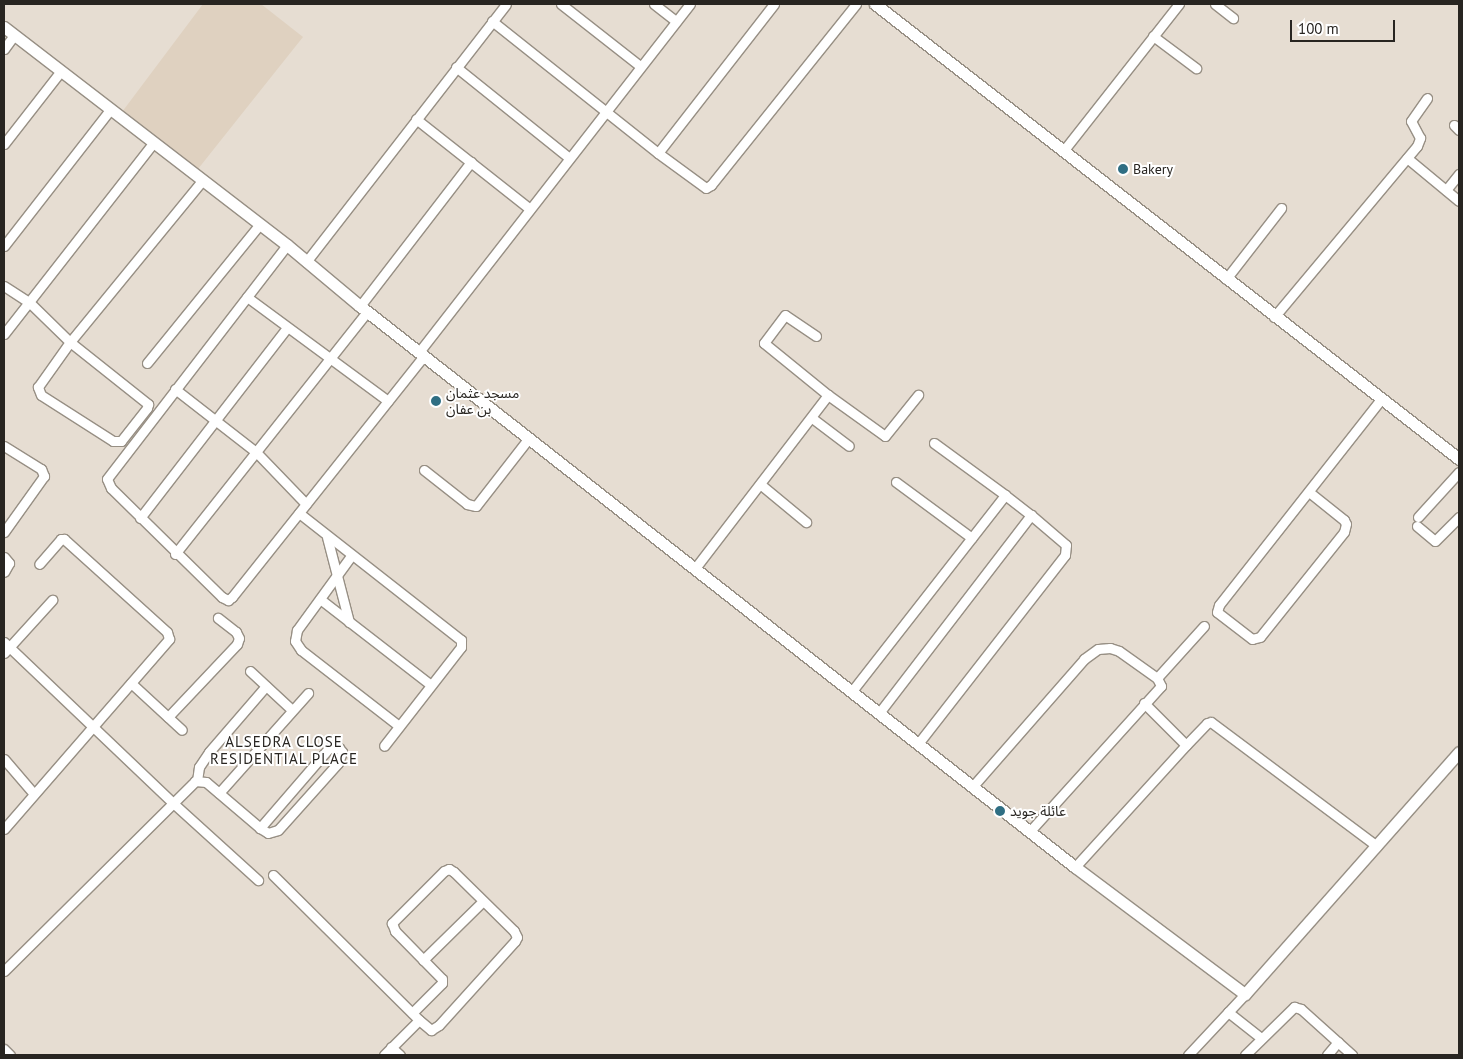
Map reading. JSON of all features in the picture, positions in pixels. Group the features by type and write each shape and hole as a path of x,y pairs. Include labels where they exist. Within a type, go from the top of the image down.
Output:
{"street":[{"path":"306,262 506,4"},
{"path":"561,4 640,66"},
{"path":"654,4 676,21"},
{"path":"286,246 108,479 111,488 175,554 222,597 228,600 232,598 388,401 568,158 690,4"},
{"path":"658,153 774,4"},
{"path":"492,21 658,153 703,187 709,187 856,4"},
{"path":"875,4 1064,150 1274,317 1459,459"},
{"path":"1064,150 1179,4"},
{"path":"1215,4 1232,18"},
{"path":"4,27 286,246 1075,867 1245,994"},
{"path":"4,49 14,35"},
{"path":"1153,36 1196,68"},
{"path":"456,67 568,158"},
{"path":"4,144 60,72"},
{"path":"1274,317 1420,140 1411,124 1411,118 1427,98"},
{"path":"4,246 110,110"},
{"path":"416,119 530,209"},
{"path":"4,334 153,143"},
{"path":"1407,158 1459,201"},
{"path":"175,554 329,359 471,162"},
{"path":"1446,190 1459,174"},
{"path":"4,286 30,303 70,342 148,404 147,408 121,441 113,441 39,393 38,387 70,342 202,181"},
{"path":"1226,279 1281,208"},
{"path":"147,363 259,225"},
{"path":"247,297 286,328 388,401"},
{"path":"816,336 784,315 764,343 828,396 885,436 918,395"},
{"path":"140,518 286,328"},
{"path":"176,389 256,452 306,504"},
{"path":"696,568 828,396"},
{"path":"1309,492 1344,520 1344,532 1260,637 1252,639 1217,612 1217,609 1381,399"},
{"path":"812,418 849,446"},
{"path":"424,470 467,504 476,506 529,438"},
{"path":"918,744 1065,556 1067,549 1063,542 1031,515 934,443"},
{"path":"4,446 41,469 44,476 4,532"},
{"path":"1459,472 1417,522 1435,541 1459,517"},
{"path":"896,482 972,538"},
{"path":"760,484 806,522"},
{"path":"852,691 1005,495"},
{"path":"298,513 350,556 461,640 461,647 384,746"},
{"path":"880,713 1031,515"},
{"path":"327,536 350,622"},
{"path":"4,829 169,639 167,632 64,539 61,539 39,564"},
{"path":"350,556 295,634 297,645 399,726"},
{"path":"4,557 9,563 4,572"},
{"path":"320,599 431,685"},
{"path":"52,600 5,648 258,880"},
{"path":"168,717 237,644 239,638 236,632 218,618"},
{"path":"1157,678 1204,626"},
{"path":"973,786 1084,659 1098,649 1110,648 1120,651 1157,678 1161,686 1030,831"},
{"path":"250,671 292,710"},
{"path":"131,683 182,730"},
{"path":"4,971 197,780 199,767 209,752 266,686"},
{"path":"219,793 308,692"},
{"path":"1144,703 1186,744"},
{"path":"1075,867 1206,723 1214,723 1377,846"},
{"path":"197,780 206,782 260,828 268,833 278,830 338,763 342,752 339,748 329,748 260,828"},
{"path":"1188,1055 1245,994 1459,752"},
{"path":"4,759 34,794"},
{"path":"273,875 415,1016 431,1030 436,1029 516,939 514,931 449,869 444,871 394,919 392,925 441,978 442,982 415,1016 391,1047 384,1055"},
{"path":"423,960 483,901"},
{"path":"1245,1055 1290,1009 1298,1007 1352,1055"},
{"path":"1228,1012 1261,1038"},
{"path":"1327,1055 1338,1042"},
{"path":"391,1047 400,1055"},
{"path":"4,1049 10,1055"}],"shaded area":[{"path":"203,4 261,4 303,37 198,169 122,112"}],"place":[{"name":"Bakery","path":"1123,169"},
{"name":"مسجد عثمان بن عفان","path":"436,401"},
{"name":"عائلة جويد","path":"1000,811"}],"district":[{"name":"ALSEDRA CLOSE RESIDENTIAL PLACE","path":"284,750"}]}
